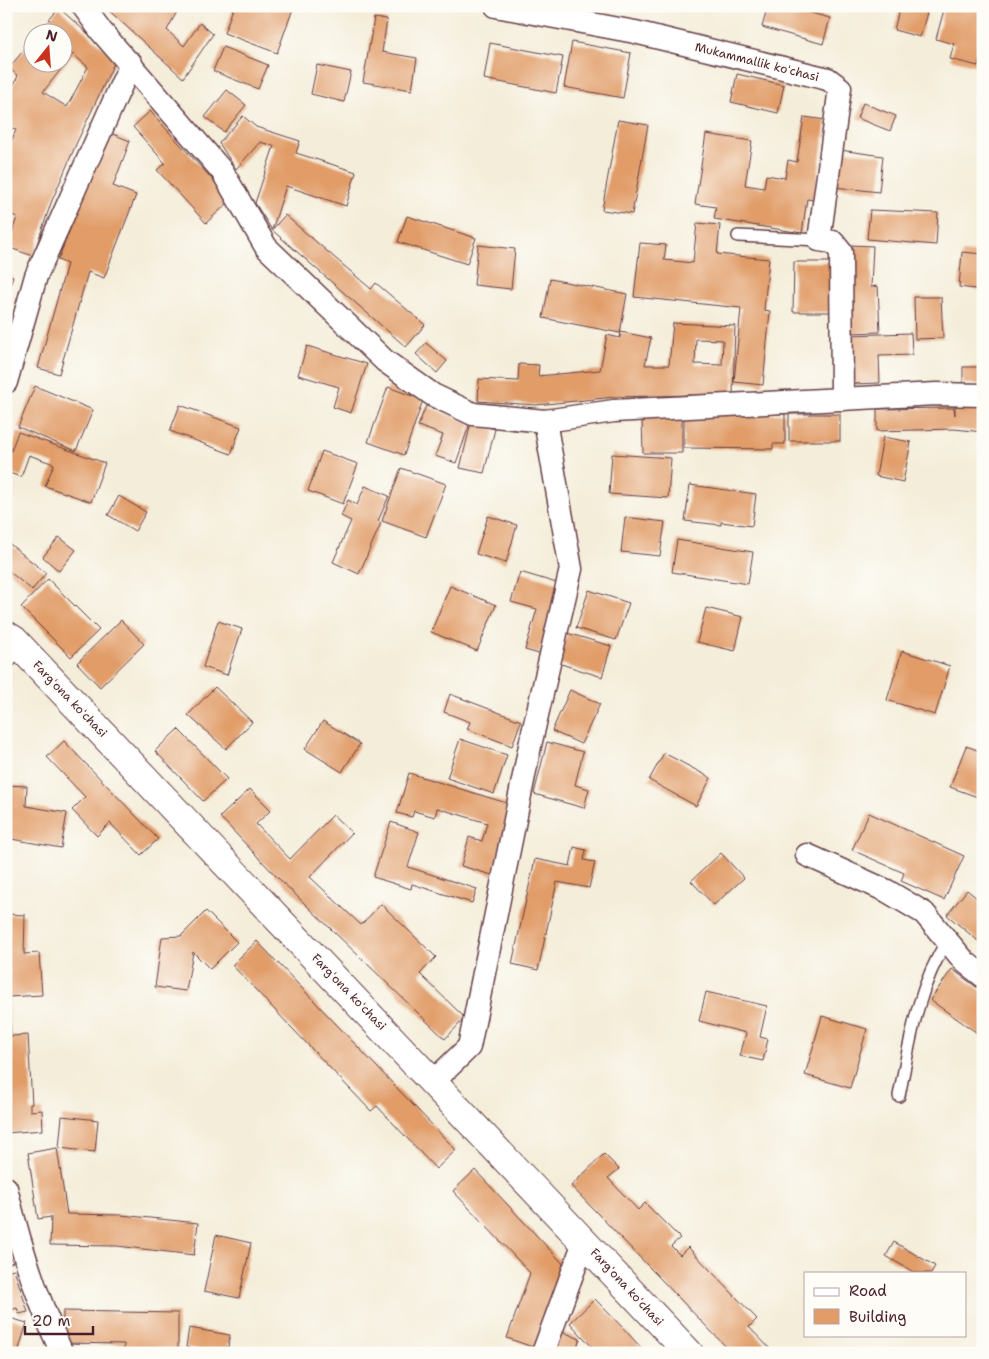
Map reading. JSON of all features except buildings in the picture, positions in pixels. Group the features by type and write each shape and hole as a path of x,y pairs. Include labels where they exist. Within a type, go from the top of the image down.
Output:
{"street":[{"path":"83,6 222,171 266,247 385,362 434,395 473,414 545,421 614,411 936,394 983,395"},
{"name":"Mukammallik koʻchasi","path":"496,6 635,32 828,79 840,88 819,240"},
{"path":"6,382 36,276 131,64"},
{"path":"819,240 833,242 841,252 842,399"},
{"path":"434,1081 469,1047 531,741 571,568 545,421"},
{"name":"Fargʻona koʻchasi","path":"9,644 434,1081 689,1353"},
{"path":"807,855 887,891 924,913 965,962 983,976"},
{"path":"6,1188 12,1215 51,1329 62,1353"},
{"path":"544,1353 584,1242"}],"lane":[{"path":"738,236 819,240"},
{"path":"899,1096 915,1015 930,970 947,941"}]}
